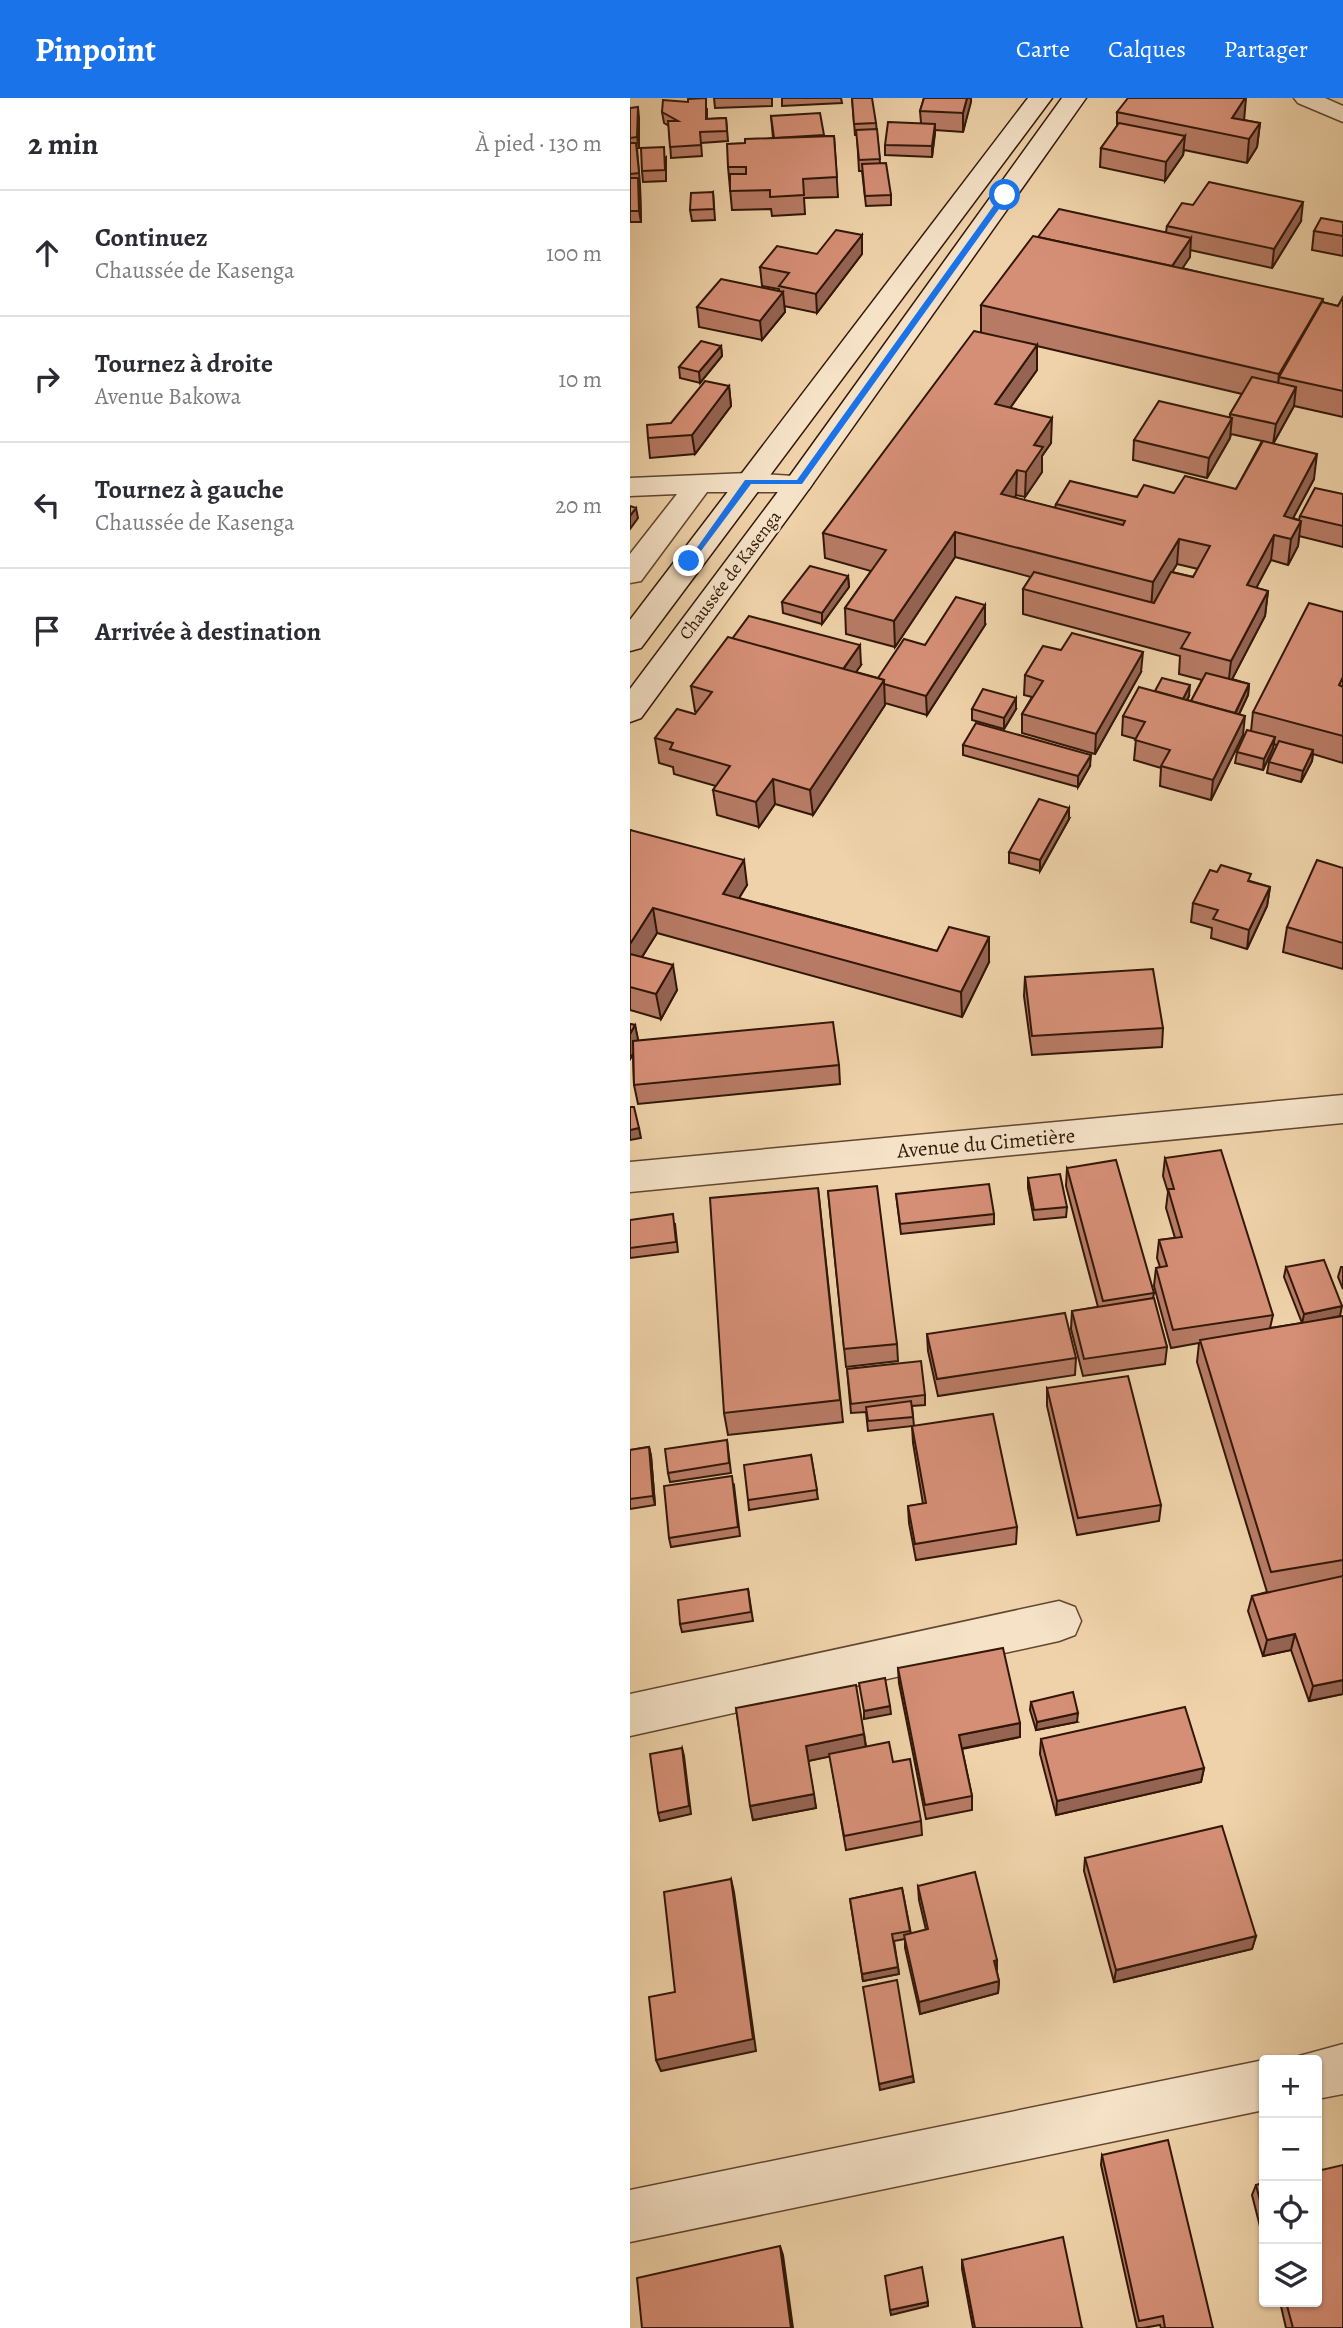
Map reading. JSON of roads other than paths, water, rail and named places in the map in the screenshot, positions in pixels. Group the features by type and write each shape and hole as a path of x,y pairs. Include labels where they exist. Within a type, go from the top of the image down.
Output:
{"main road":[{"name":"Chaussée de Kasenga","path":"630,641 1040,98"},
{"name":"Chaussée de Kasenga","path":"630,710 799,483 1074,98"},
{"path":"1306,98 1343,115"},
{"path":"630,488 748,482 799,483"},
{"path":"630,574 699,484"},
{"name":"Avenue du Cimetière","path":"630,1177 1343,1108"},
{"path":"630,1715 1059,1621"},
{"path":"1322,2073 1343,2069"},
{"path":"630,2216 1259,2086"}]}
